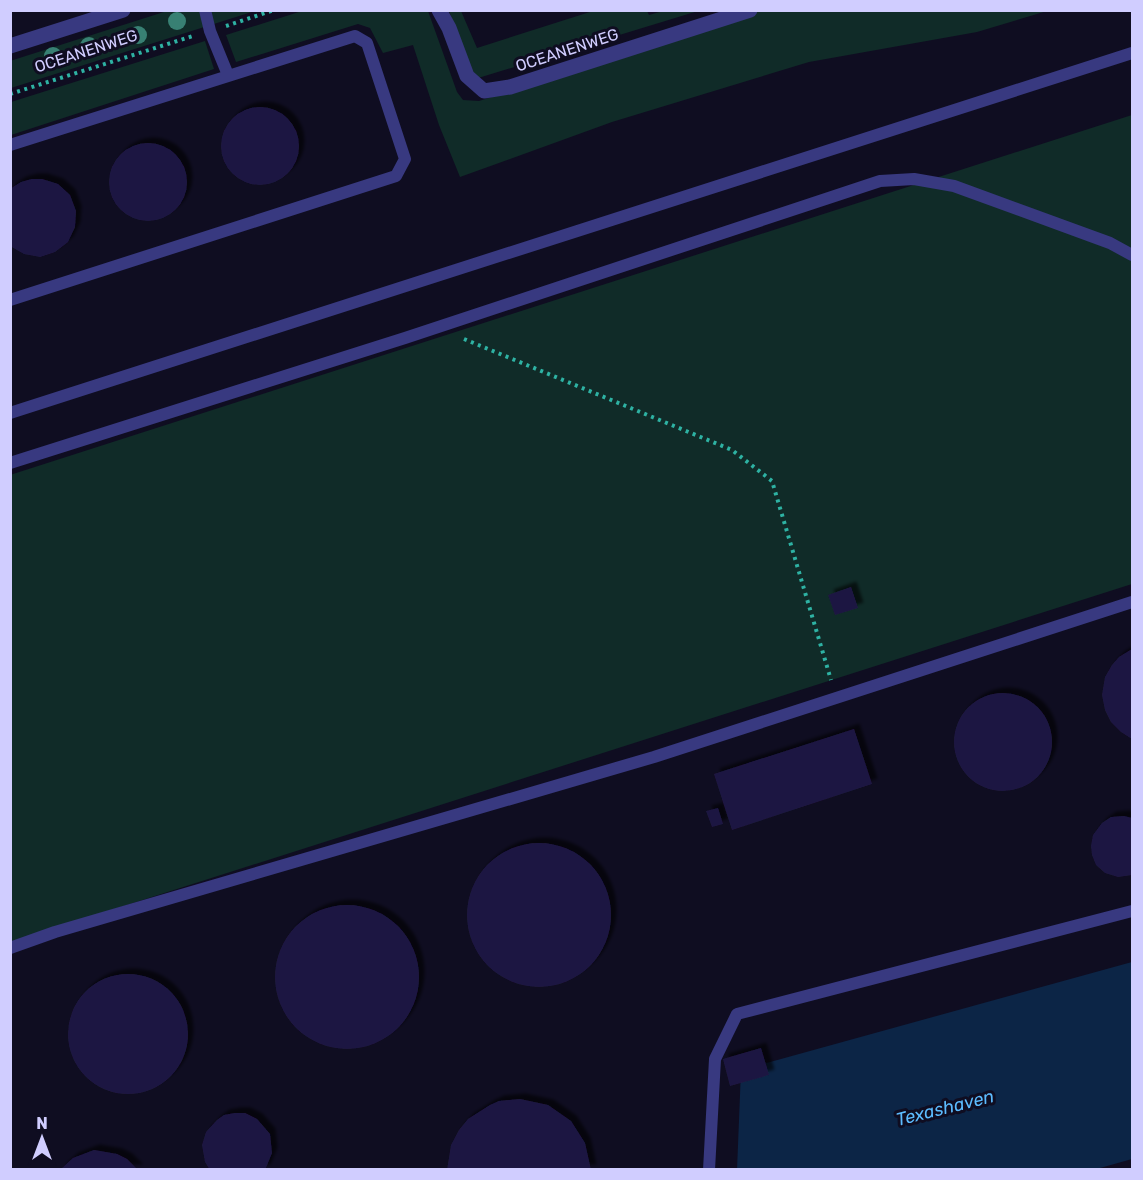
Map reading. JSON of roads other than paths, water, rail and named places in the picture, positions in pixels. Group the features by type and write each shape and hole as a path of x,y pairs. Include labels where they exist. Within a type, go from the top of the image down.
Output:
{"street":[{"name":"OCEANENWEG","path":"10,46 123,10"},
{"name":"OCEANENWEG","path":"439,10 449,28 467,76 484,91 510,87 750,10"}],"lane":[{"path":"205,10 210,31 228,75"},
{"path":"10,145 355,36 367,43 405,159 396,176 10,300"},
{"path":"10,413 1132,53"},
{"path":"10,463 437,327 880,181 914,179 954,186 1110,243 1132,255"},
{"path":"10,948 55,932 654,757 1132,602"},
{"path":"709,1170 715,1059 738,1014 1132,911"}],"water":[{"name":"Texashaven","path":"1132,962 1132,1159 1093,1170 737,1170 741,1070"}]}
